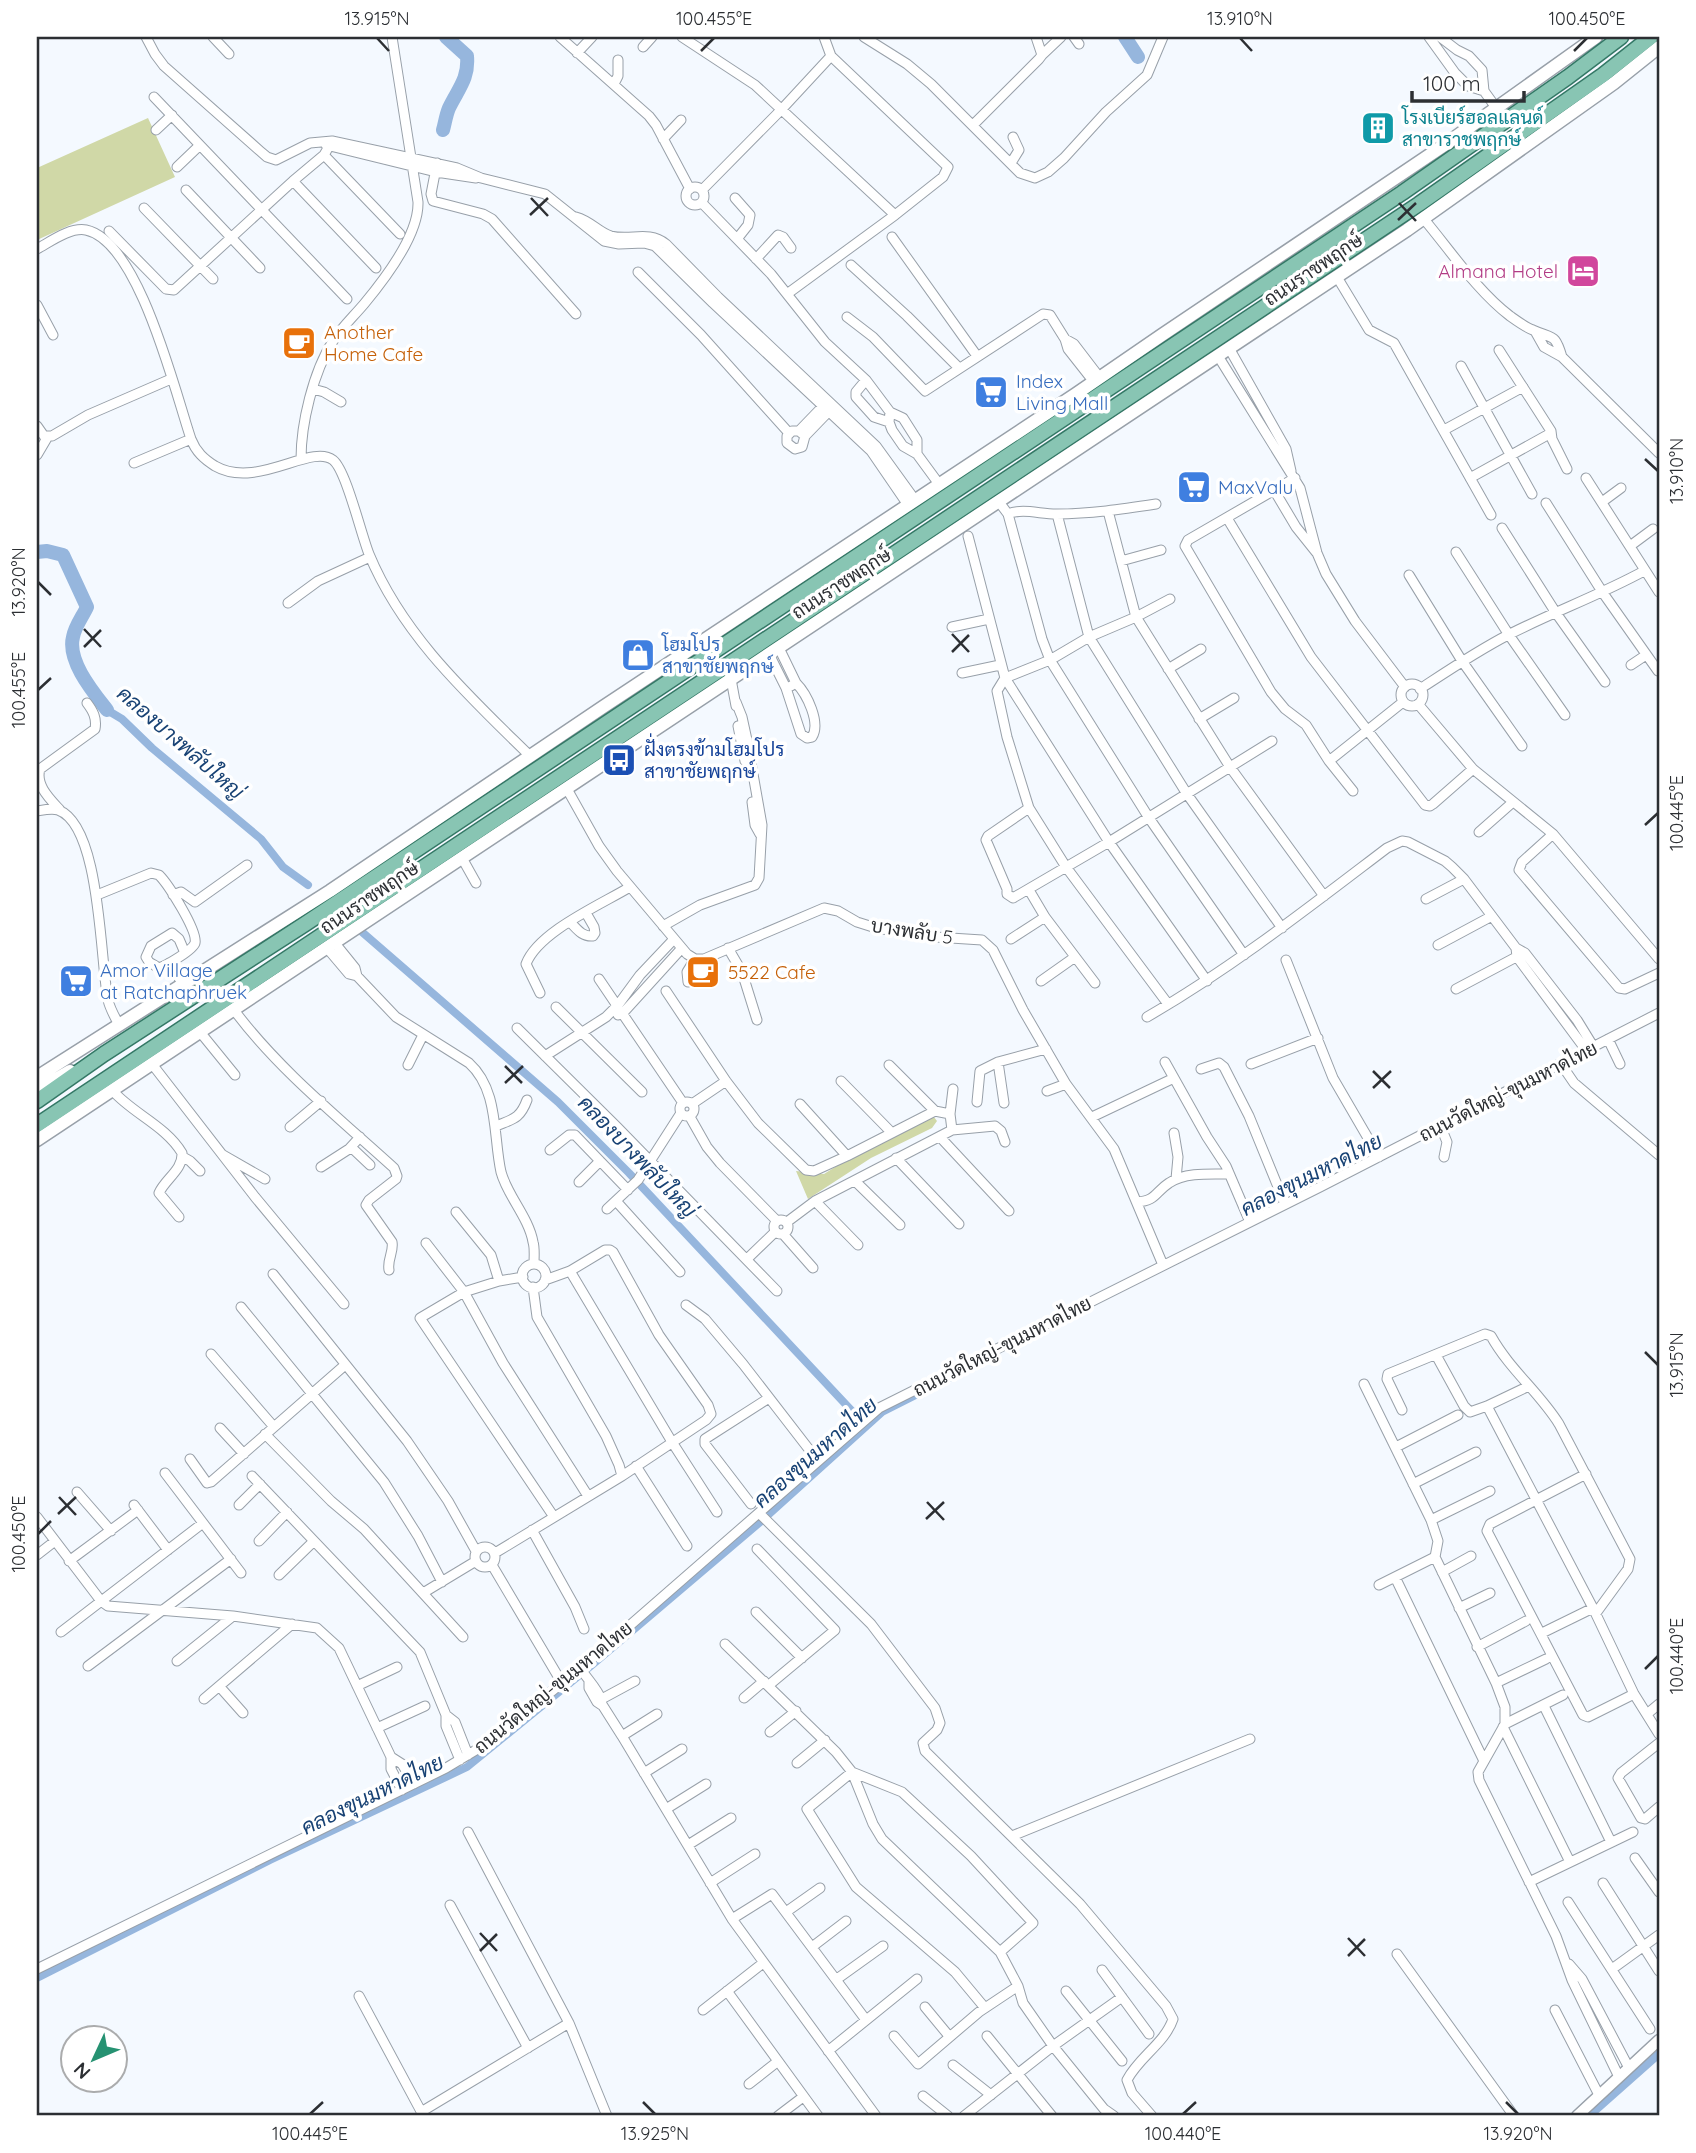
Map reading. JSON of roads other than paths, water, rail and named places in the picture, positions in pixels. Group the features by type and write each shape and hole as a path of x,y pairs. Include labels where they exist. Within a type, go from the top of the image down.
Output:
{"main road":[{"path":"1569,77 1599,37"},
{"name":"ถนนราชพฤกษ์","path":"37,1077 358,872 1095,382 1497,110 1599,37"},
{"name":"ถนนราชพฤกษ์","path":"37,1101 1413,186 1569,77 1621,37"},
{"name":"ถนนราชพฤกษ์","path":"37,1125 1408,211 1603,75 1651,37"},
{"name":"ถนนราชพฤกษ์","path":"37,1140 568,789 672,716 732,680 1223,355 1423,218 1614,83 1659,47"},
{"path":"1546,131 1603,75"},
{"path":"1095,382 1153,352 1175,345"},
{"path":"582,760 601,756 672,716"},
{"path":"305,924 358,872"},
{"path":"334,943 377,900"},
{"path":"37,1090 104,1054"}],"street":[{"path":"146,37 164,66 267,157 281,159 310,143 411,158 466,178 481,178 545,194 583,226 610,244 634,239 650,243 716,300 874,448 911,502"},
{"path":"213,37 229,54"},
{"path":"301,459 302,435 322,361 330,345 376,289 414,227 418,207 392,37"},
{"path":"560,37 649,116 690,189"},
{"path":"577,53 592,37"},
{"path":"643,47 652,37"},
{"path":"682,37 755,85 895,215"},
{"path":"787,294 895,215 943,177 948,167 831,56 824,37"},
{"path":"864,37 915,71 1024,175 1035,178 1064,158 1097,121 1147,75 1163,37"},
{"path":"1035,37 1042,55"},
{"path":"973,125 1061,37"},
{"path":"1429,37 1455,74 1468,86 1484,91"},
{"path":"1440,37 1469,56 1482,70 1484,91 1497,110"},
{"path":"702,190 831,56"},
{"path":"614,84 618,76 618,60"},
{"path":"155,97 347,299"},
{"path":"156,130 172,115"},
{"path":"663,139 681,120"},
{"path":"1011,163 1019,150 1013,136"},
{"path":"177,167 200,145"},
{"path":"109,231 166,289 178,289 327,146"},
{"path":"327,146 400,234"},
{"path":"437,168 431,194 433,201 483,214 492,219 576,314"},
{"path":"293,181 376,268"},
{"path":"696,187 702,190 702,203 696,205 688,202 687,194 690,189 696,187"},
{"path":"186,190 260,268"},
{"path":"735,198 750,215 748,225 737,239"},
{"path":"702,203 787,294 825,342 866,380 890,417 903,446 917,454 939,484"},
{"path":"144,208 214,279"},
{"path":"1423,218 1500,308 1535,331 1544,347 1562,357 1659,453"},
{"path":"37,249 81,229 91,232 113,249 132,274 142,295 195,450 206,460 222,470 237,474 258,472 301,459 324,456 338,465 370,557 401,614 432,657 530,756"},
{"path":"756,259 778,235 783,237 790,248"},
{"path":"892,237 977,356"},
{"path":"851,265 960,368"},
{"path":"638,272 798,433 829,406"},
{"path":"1337,277 1369,330 1394,343 1491,515"},
{"path":"37,305 53,335"},
{"path":"847,317 873,337 925,391 1043,314 1050,316 1065,339 1068,349 1095,382"},
{"path":"1499,350 1551,433 1567,469"},
{"path":"1223,355 1259,400 1286,449 1303,497 1317,553"},
{"path":"1223,355 1248,405 1293,475"},
{"path":"1461,366 1532,494"},
{"path":"37,454 47,438 113,404 171,379"},
{"path":"866,380 856,392 856,397 874,417 902,418 917,440 917,454"},
{"path":"1444,430 1522,387"},
{"path":"313,389 341,402"},
{"path":"1248,405 1259,400"},
{"path":"37,426 47,438"},
{"path":"1470,478 1551,433"},
{"path":"134,463 191,439"},
{"path":"1293,475 1274,491 1188,540 1185,549 1271,692 1285,709 1306,725 1329,761 1353,791"},
{"path":"1586,478 1659,592"},
{"path":"1602,502 1621,488"},
{"path":"1274,491 1296,527 1317,553 1343,604 1405,687"},
{"path":"999,502 1009,514 1050,660 1149,818 1244,956"},
{"path":"1546,503 1603,593 1658,671"},
{"path":"1009,514 1021,510 1057,514 1156,505"},
{"path":"1108,511 1136,617 1230,767 1324,896"},
{"path":"1057,514 1089,637 1187,794 1282,928"},
{"path":"1227,518 1305,647 1427,806 1433,804 1473,769"},
{"path":"1502,528 1556,613 1605,682"},
{"path":"1630,546 1653,529"},
{"path":"968,536 1005,678 1109,842 1207,981"},
{"path":"1121,561 1161,550"},
{"path":"1456,552 1565,715"},
{"path":"288,603 318,581 370,557"},
{"path":"1420,689 1462,661 1509,635 1603,593 1644,571"},
{"path":"1409,576 1462,661 1522,746"},
{"path":"1168,1004 1066,867 1029,807 1007,737 997,691 1005,678 1050,660 1089,637 1170,599"},
{"path":"952,627 989,619"},
{"path":"1168,668 1201,649"},
{"path":"774,651 809,702 816,728 812,737 803,737 774,651"},
{"path":"1631,665 1646,655"},
{"path":"962,673 1000,665"},
{"path":"663,926 700,905 755,885 759,873 760,834 755,825 747,759 736,716 732,680"},
{"path":"786,688 796,683"},
{"path":"1415,685 1420,689 1422,699 1418,704 1408,706 1403,702 1401,696 1405,687 1415,685"},
{"path":"1199,719 1234,698"},
{"path":"87,702 94,714 95,729 38,773 40,784 58,810 68,817 83,842 92,867 108,1002 119,1025"},
{"path":"1329,761 1403,702"},
{"path":"1418,704 1473,769 1553,834 1659,959"},
{"path":"1029,807 986,840 1007,894 1013,898 1272,741"},
{"path":"568,789 599,846 674,939 695,959 687,972 688,982"},
{"path":"1479,832 1513,802"},
{"path":"39,811 58,810"},
{"path":"1553,834 1522,863 1519,870 1619,988 1625,989 1659,973"},
{"path":"1147,1017 1244,956 1387,848 1402,841 1445,861 1464,879 1589,1048"},
{"path":"462,858 477,883"},
{"path":"173,895 181,892 195,902 247,865"},
{"path":"97,895 150,873 159,875 195,937 195,944 185,953 159,968 149,962 147,953 151,946 172,933 179,939 185,953"},
{"path":"1426,899 1464,879"},
{"path":"540,993 526,967 528,959 545,938 630,887"},
{"path":"1029,890 1045,917 1095,983"},
{"name":"บางพลับ 5","path":"695,959 704,959 824,908 838,911 857,922 876,928 935,937 982,940 993,950 1023,1010 1066,1084 1114,1149 1163,1265"},
{"path":"570,922 581,933 593,936 594,927 586,913"},
{"path":"1437,945 1492,916"},
{"path":"1011,939 1045,917"},
{"path":"620,1010 648,968 674,939"},
{"path":"334,943 355,968 357,976 396,1017 469,1063 484,1080 496,1126 502,1173 534,1241 534,1264"},
{"path":"545,1056 620,1010 682,948"},
{"path":"728,948 742,972 757,1020"},
{"path":"1456,989 1519,952"},
{"path":"1041,981 1075,957"},
{"path":"1286,960 1338,1089 1379,1157"},
{"path":"169,963 183,984"},
{"path":"648,968 656,974"},
{"path":"599,979 688,1103"},
{"path":"666,991 726,1081 758,1123 806,1170 814,1171 847,1156 935,1111"},
{"path":"556,1007 642,1091"},
{"path":"234,1010 254,1035 394,1168 397,1176 392,1183 366,1205 392,1242 389,1270"},
{"name":"ถนนวัดใหญ่-ขุนมหาดไทย","path":"37,1969 414,1784 491,1741 562,1683 584,1675 879,1408 1379,1157 1443,1131 1589,1048 1610,1044 1659,1013"},
{"path":"517,1028 777,1291"},
{"path":"200,1032 235,1075"},
{"path":"408,1065 423,1035"},
{"path":"1251,1064 1318,1038"},
{"path":"1610,1044 1620,1064"},
{"path":"977,1102 980,1071 998,1062 1046,1049"},
{"path":"998,1062 1004,1103"},
{"path":"1165,1062 1229,1174 1250,1222"},
{"path":"1201,1069 1219,1063 1228,1073 1285,1204"},
{"path":"152,1064 222,1155 344,1304"},
{"path":"889,1065 935,1111 950,1114"},
{"path":"1562,1065 1570,1079 1659,1155"},
{"path":"1092,1117 1174,1078"},
{"path":"726,1081 680,1107 720,1163 777,1221"},
{"path":"841,1081 891,1132"},
{"path":"1046,1091 1066,1084"},
{"path":"952,1130 950,1114 953,1089"},
{"path":"113,1091 179,1148 183,1157 200,1171"},
{"path":"496,1126 519,1116 527,1100"},
{"path":"290,1127 321,1101"},
{"path":"800,1104 847,1156"},
{"path":"607,1209 638,1180 649,1161 685,1115"},
{"path":"787,1222 815,1201 952,1130 995,1126 1001,1131 1005,1142"},
{"path":"1443,1131 1444,1157"},
{"path":"1174,1133 1178,1157 1176,1179"},
{"path":"550,1150 573,1134 628,1190"},
{"path":"321,1167 351,1147 360,1137"},
{"path":"940,1137 1009,1211"},
{"path":"351,1147 370,1166"},
{"path":"222,1155 265,1179"},
{"path":"179,1217 159,1194 183,1157"},
{"path":"896,1158 959,1224"},
{"path":"579,1182 600,1161"},
{"path":"1137,1202 1150,1200 1176,1179 1202,1174 1229,1174"},
{"path":"855,1181 900,1225"},
{"path":"616,1201 680,1272"},
{"path":"815,1201 858,1245"},
{"path":"456,1212 491,1255 499,1281"},
{"path":"777,1221 787,1222"},
{"path":"777,1221 774,1227 813,1268"},
{"path":"747,1259 779,1233 789,1230 787,1222"},
{"path":"426,1243 464,1292 502,1363 588,1496"},
{"path":"495,1553 622,1476 711,1414 708,1405 659,1335 614,1252 605,1250 570,1271 533,1287 526,1284 523,1278 524,1270 534,1264"},
{"path":"534,1264 544,1269 545,1280"},
{"path":"570,1271 717,1512"},
{"path":"273,1274 407,1441 448,1501 476,1556 483,1567 492,1564 495,1553 485,1546 476,1556 442,1582 422,1593"},
{"path":"523,1278 499,1281 464,1292 420,1318 554,1517"},
{"path":"533,1287 537,1317 606,1436 622,1476"},
{"path":"685,1305 705,1319 818,1461"},
{"path":"241,1307 384,1482 418,1536 442,1582"},
{"path":"1402,1410 1387,1379 1388,1374 1487,1334 1507,1362 1555,1417 1630,1562 1628,1569 1595,1610 1542,1633"},
{"path":"211,1354 274,1427"},
{"path":"1436,1355 1467,1411 1472,1412 1487,1406 1529,1386"},
{"path":"190,1459 209,1483 345,1365"},
{"path":"1364,1384 1432,1520 1438,1541 1435,1557 1505,1707 1504,1726 1478,1772 1479,1780 1556,1936 1586,2010 1619,2077"},
{"path":"751,1504 705,1444 705,1439 769,1398"},
{"path":"1487,1406 1595,1610 1634,1694 1659,1734"},
{"path":"1395,1447 1458,1415"},
{"path":"220,1427 244,1454"},
{"path":"265,1434 331,1501 364,1529 463,1637"},
{"path":"1413,1484 1476,1452"},
{"path":"636,1466 687,1546"},
{"path":"165,1473 241,1573"},
{"path":"1586,1474 1487,1528 1583,1715 1588,1717 1634,1694"},
{"path":"252,1476 420,1652 446,1715 446,1726 464,1757"},
{"path":"239,1505 260,1484"},
{"path":"1432,1520 1490,1491"},
{"path":"77,1492 111,1531"},
{"path":"69,1561 111,1531 136,1507 168,1550"},
{"path":"259,1541 287,1512"},
{"path":"760,1514 870,1624 940,1716 937,1730 923,1743 925,1751 1080,1905 1166,2006 1173,2018 1169,2031 1132,2070 1127,2080 1132,2093 1152,2116"},
{"path":"37,1517 69,1561 108,1606 233,1616 317,1628 339,1648 391,1757 391,1769 402,1790"},
{"path":"61,1632 204,1523"},
{"path":"532,1530 575,1607 584,1629"},
{"path":"37,1555 55,1541"},
{"path":"279,1575 314,1541"},
{"path":"744,1698 802,1658 835,1630 757,1549"},
{"path":"1442,1572 1471,1556"},
{"path":"1379,1585 1435,1557"},
{"path":"88,1666 231,1559"},
{"path":"492,1564 562,1683"},
{"path":"1395,1577 1484,1761"},
{"path":"1459,1608 1490,1593"},
{"path":"756,1612 802,1658"},
{"path":"177,1661 233,1616"},
{"path":"1478,1647 1526,1621"},
{"path":"204,1699 292,1625"},
{"path":"725,1644 825,1740 852,1772 882,1839 1000,1952 1018,1986 1023,2003 1053,2046 1104,2109 1114,2116"},
{"path":"1496,1683 1546,1659"},
{"path":"357,1686 397,1667"},
{"path":"584,1675 589,1688 645,1773 732,1919 876,2116"},
{"path":"600,1702 635,1681"},
{"path":"219,1686 243,1713"},
{"path":"1504,1726 1563,1695"},
{"path":"1647,1714 1659,1704"},
{"path":"377,1728 425,1706"},
{"path":"1544,1706 1611,1842"},
{"path":"770,1732 796,1711"},
{"path":"622,1736 657,1714"},
{"path":"1504,1726 1570,1862"},
{"path":"1012,1836 1250,1739"},
{"path":"797,1763 825,1740"},
{"path":"1659,1743 1618,1778 1642,1819 1659,1807"},
{"path":"645,1773 682,1749"},
{"path":"391,1757 402,1765 414,1784"},
{"path":"852,1772 902,1792 971,1856 1033,1923 1000,1952"},
{"path":"852,1772 807,1809 856,1887 955,1972 985,2008"},
{"path":"666,1810 706,1784"},
{"path":"688,1846 731,1818"},
{"path":"468,1832 569,2023 607,2116"},
{"path":"1529,1882 1633,1832"},
{"path":"710,1883 755,1854"},
{"path":"1635,1858 1659,1892"},
{"path":"1603,1883 1659,1971"},
{"path":"786,1912 820,1888"},
{"path":"732,1919 772,1894 866,2020"},
{"path":"1568,1902 1650,2029"},
{"path":"450,1905 528,2048"},
{"path":"812,1947 846,1922"},
{"path":"1612,1969 1659,1935"},
{"path":"837,1979 883,1946"},
{"path":"1398,1954 1514,2116"},
{"path":"1565,1961 1582,1979 1629,2068"},
{"path":"703,2010 764,1963"},
{"path":"1102,1970 1149,2034"},
{"path":"828,2051 917,1979"},
{"path":"894,2036 918,2064 949,2036 1018,1986"},
{"path":"727,1991 818,2116"},
{"path":"1066,1992 1122,2062"},
{"path":"359,1996 423,2114 569,2023"},
{"path":"964,2116 1053,2046 1122,1997"},
{"path":"925,2007 949,2036"},
{"path":"1555,2010 1599,2095"},
{"path":"987,2036 1052,2116"},
{"path":"1577,2116 1659,2040"},
{"path":"749,2084 777,2062"},
{"path":"953,2065 991,2095"},
{"path":"778,2116 803,2096"},
{"path":"923,2096 948,2116"}],"waterway":[{"path":"443,130 449,108 465,78 467,64 467,56 446,37"},
{"path":"1125,37 1138,57"},
{"name":"คลองบางพลับใหญ่","path":"37,552 47,551 63,555 87,607 77,625 72,646 82,676 107,710"},
{"name":"คลองบางพลับใหญ่","path":"107,710 122,719 152,748 261,839 283,867 308,885"},
{"name":"คลองบางพลับใหญ่","path":"362,932 558,1102 629,1173 866,1426"},
{"name":"คลองขุนมหาดไทย","path":"37,1978 270,1860 467,1767 759,1523 882,1412 983,1361"},
{"path":"1589,2116 1659,2054"}],"place":[{"name":"โรงเบียร์ฮอลแลนด์ สาขาราชพฤกษ์","path":"1378,128"},
{"name":"Almana Hotel","path":"1583,271"},
{"name":"Another Home Cafe","path":"299,343"},
{"name":"Index Living Mall","path":"991,392"},
{"name":"MaxValu","path":"1194,487"},
{"name":"โฮมโปร สาขาชัยพฤกษ์","path":"638,655"},
{"name":"ฝั่งตรงข้ามโฮมโปร สาขาชัยพฤกษ์","path":"619,760"},
{"name":"5522 Cafe","path":"703,972"},
{"name":"Amor Village at Ratchaphruek","path":"76,981"}]}
